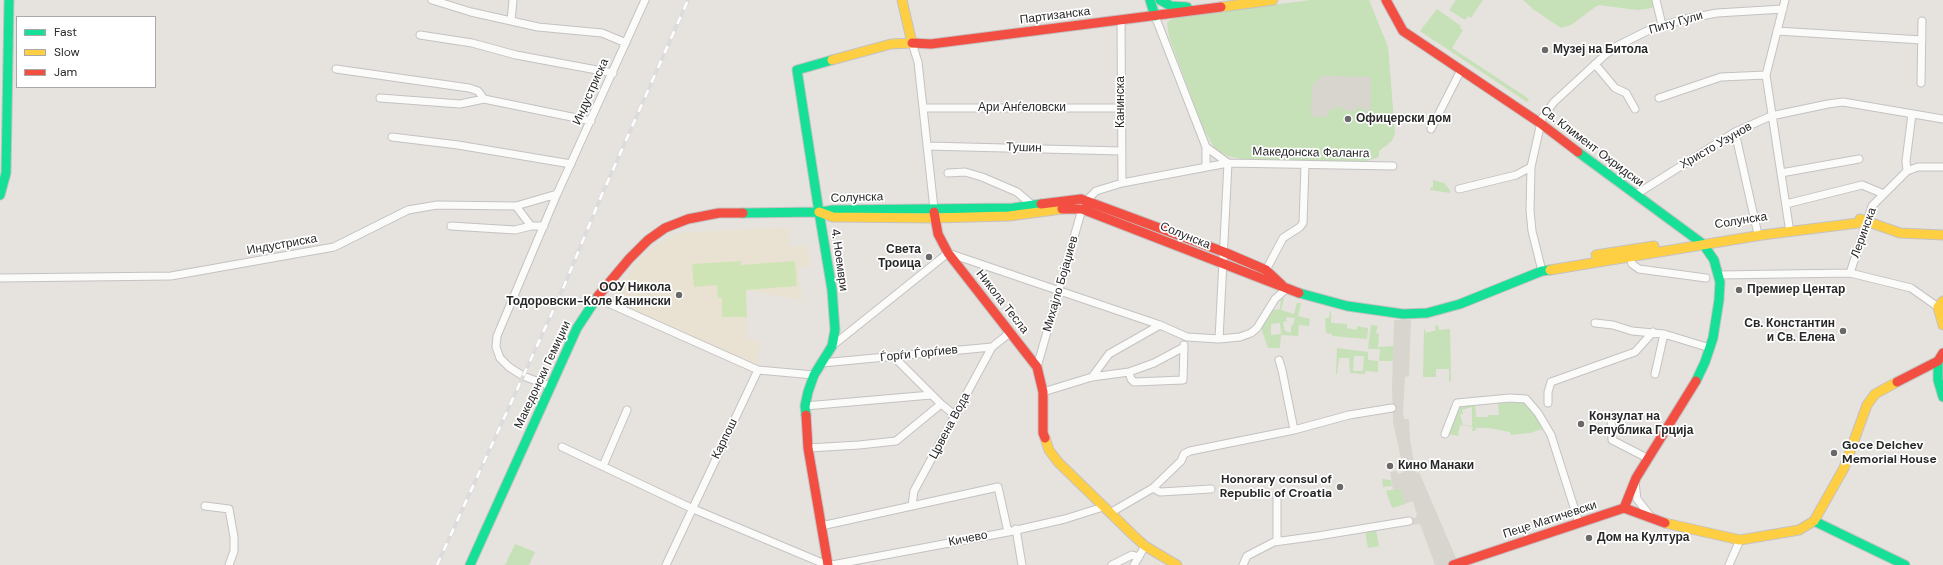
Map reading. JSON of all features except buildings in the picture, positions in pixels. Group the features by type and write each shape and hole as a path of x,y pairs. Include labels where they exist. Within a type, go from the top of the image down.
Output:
{"street":[{"path":"0,195 6,173 9,0"},
{"path":"432,0 471,12 538,27 602,33 626,43"},
{"path":"511,21 514,0"},
{"name":"Индустриска","path":"550,386 523,376 509,367 500,358 496,347 497,336 557,194 645,0"},
{"name":"Никола Тесла","path":"902,0 918,62 934,213 938,234 948,253 1037,367 1043,392 1043,433 1047,447 1058,462 1145,546 1177,565"},
{"path":"1150,0 1206,147 1206,167"},
{"path":"1160,0 1174,6 1211,8"},
{"name":"Партизанска","path":"912,43 931,44 1273,0"},
{"name":"Св. Климент Охридски","path":"1386,0 1403,31 1540,123 1700,242 1714,260 1719,275 1720,289 1718,313 1710,348 1693,388 1647,458 1636,478 1624,508"},
{"path":"1656,0 1662,25"},
{"path":"1785,0 1766,74 1771,116 1789,226"},
{"name":"Питу Гули","path":"1542,268 1532,231 1530,210 1532,166 1540,123 1543,115 1554,102 1617,46 1662,25 1717,13 1782,9"},
{"name":"Канинска","path":"1121,20 1122,183"},
{"path":"1920,83 1922,21"},
{"path":"1777,31 1922,40"},
{"path":"420,35 472,43 516,55 613,73"},
{"name":"4. Ноември","path":"827,565 822,526 808,448 805,406 814,375 832,346 835,321 824,233 819,212 797,70 891,44 912,43"},
{"path":"1595,64 1615,88 1626,93 1635,108"},
{"path":"336,69 469,88 478,91 484,99"},
{"path":"1431,129 1461,70"},
{"path":"1660,98 1721,77 1766,74"},
{"path":"380,98 460,104 484,99 591,121"},
{"name":"Христо Узунов","path":"1635,195 1735,132 1771,116 1842,102 1943,119"},
{"name":"Ари Анѓеловски","path":"923,108 1122,108"},
{"path":"1912,114 1906,161 1908,171 1918,167 1943,166"},
{"path":"1735,132 1757,230"},
{"path":"392,137 458,145 571,164"},
{"name":"Тушин","path":"927,146 1121,151"},
{"path":"1206,147 1228,163 1219,340"},
{"path":"1781,173 1859,159"},
{"name":"Македонска Фаланга","path":"1087,200 1101,188 1228,163 1393,166"},
{"path":"1266,270 1282,238 1300,227 1303,223 1305,165"},
{"path":"1459,189 1510,177 1532,166"},
{"name":"Леринска","path":"1850,273 1872,206 1908,171"},
{"path":"948,173 965,172 982,177 1017,192 1032,205"},
{"path":"1786,204 1862,185 1884,194"},
{"name":"Индустриска","path":"0,278 171,276 334,247 408,210 437,205 516,206 557,194"},
{"name":"Солунска","path":"934,213 1032,205 1072,200 1087,200 1224,252 1266,270 1286,289"},
{"name":"Михајло Бојаџиев","path":"1037,367 1082,210 1087,200"},
{"path":"516,206 532,226"},
{"name":"Солунска","path":"819,212 833,210 1009,216 1068,208 1082,210 1286,289 1354,308 1393,314 1418,314 1434,312 1467,302 1542,268 1700,242 1757,230 1850,218 1860,219 1900,232 1943,235"},
{"name":"Македонски Гемиџии","path":"470,565 577,328 598,297 629,259 648,240 665,228 688,219 719,213 819,212"},
{"path":"1700,242 1866,222"},
{"path":"451,226 515,230 532,226 544,226"},
{"path":"832,346 948,253 1160,325 1187,338 1219,340 1240,337 1251,333 1256,328 1275,299 1286,289"},
{"path":"1629,254 1633,266 1639,269 1706,278"},
{"path":"1719,275 1850,273 1911,288 1941,304 1943,325"},
{"path":"608,303 758,370 814,375"},
{"path":"1595,323 1613,325 1632,331 1664,334 1710,348"},
{"path":"1092,377 1109,354 1160,325"},
{"path":"992,347 1011,332"},
{"path":"1548,403 1548,392 1551,382 1635,352 1653,332"},
{"path":"1655,374 1664,334"},
{"path":"1129,372 1131,379 1134,382 1183,380 1184,347 1187,338"},
{"name":"Ѓорѓи Ѓорѓиев","path":"822,363 992,347"},
{"name":"Црвена Вода","path":"912,505 914,491 956,416 992,347"},
{"path":"1043,392 1092,377 1129,372 1160,360 1184,347"},
{"path":"894,357 941,404 956,416"},
{"path":"1940,357 1938,380 1943,397"},
{"path":"1624,508 1654,520 1740,540 1799,530 1814,521 1844,468 1860,421 1867,405 1875,394 1884,387 1915,374 1940,357"},
{"path":"1278,360 1282,370 1294,430"},
{"name":"Карпош","path":"666,565 758,370"},
{"path":"805,406 932,395"},
{"path":"1445,434 1457,403 1510,398 1528,400 1538,413 1551,435 1579,523"},
{"path":"808,448 896,441 941,404"},
{"name":"Кичево","path":"832,565 1008,532 1107,510 1153,488 1181,461 1184,454 1190,451 1294,430 1349,414 1392,408"},
{"path":"603,466 627,410"},
{"path":"1611,415 1612,440 1647,458"},
{"path":"562,447 692,508 827,565"},
{"path":"1636,478 1637,499 1654,520"},
{"path":"822,526 998,487 1008,532"},
{"path":"1153,488 1160,492 1211,489"},
{"path":"1277,494 1277,541"},
{"path":"205,506 229,509 234,537 234,551 229,565"},
{"name":"Пеце Матичевски","path":"1454,565 1624,508"},
{"path":"1243,565 1247,556 1277,541 1318,536 1408,521"},
{"path":"1814,521 1905,565"},
{"path":"1016,530 1022,565"},
{"path":"1729,565 1740,540"},
{"path":"1134,565 1145,546"},
{"path":"1112,565 1132,555 1139,557"}],"shaded area":[{"path":"1322,76 1371,77 1370,115 1368,115 1368,111 1364,111 1364,108 1356,108 1355,111 1342,110 1342,107 1334,107 1333,110 1329,110 1327,117 1311,117 1312,86"},
{"name":"ООУ Никола Тодоровски-Коле Канински","path":"789,227 790,247 807,245 811,266 798,268 803,301 746,290 747,340 759,341 758,370 608,303 640,259 654,246 679,233"},
{"path":"1394,320 1411,320 1409,376 1405,377 1403,412 1404,419 1409,419 1410,439 1416,473 1419,472 1459,565 1435,565 1420,524 1409,525 1408,518 1415,518 1417,515 1413,501 1405,504 1400,488 1393,490 1390,472 1397,471 1398,474 1404,472 1393,422 1392,386"}],"green space":[{"path":"1311,0 1369,0 1388,47 1395,133 1392,141 1379,151 1379,157 1367,161 1270,161 1241,159 1228,156 1218,151 1213,146 1203,128 1169,37 1167,23 1170,20 1181,16"},
{"path":"1456,0 1483,0 1471,18 1468,16 1465,20 1449,10"},
{"path":"1523,0 1652,0 1653,6 1652,8 1638,10 1598,5 1571,25 1561,28 1533,9"},
{"path":"1437,9 1461,26 1460,28 1463,30 1452,48 1529,99 1527,102 1420,31"},
{"path":"1433,180 1444,183 1450,190 1450,193 1430,190 1431,187 1433,187"},
{"path":"1099,208 1217,254 1216,256 1098,210"},
{"path":"741,261 741,265 795,261 797,286 746,290 747,317 722,317 722,298 718,298 717,285 694,287 692,264"},
{"path":"1281,298 1284,299 1281,310 1294,314 1297,303 1301,303 1298,316 1310,319 1309,326 1299,325 1298,336 1281,335 1280,348 1268,348 1261,328 1272,310 1280,309","holes":["1286,317 1295,318 1293,325 1291,325 1291,333 1285,331 1283,322 1287,321","1280,323 1281,334 1271,335 1271,324"]},
{"path":"1330,311 1331,323 1347,324 1347,328 1357,330 1357,326 1368,328 1367,339 1332,336 1332,334 1326,333 1325,318 1329,318"},
{"path":"1371,325 1378,326 1376,333 1379,334 1378,347 1393,346 1393,361 1379,361 1380,349 1368,349"},
{"path":"1438,325 1439,330 1450,329 1451,381 1449,381 1449,369 1436,369 1436,377 1423,377 1424,328 1426,333 1436,330 1435,326"},
{"path":"1337,348 1368,352 1368,360 1378,361 1378,372 1365,371 1365,374 1350,373 1349,358 1339,358 1336,374","holes":["1354,356 1364,356 1363,371 1353,371"]},
{"path":"1498,402 1526,403 1545,428 1530,433 1511,435 1510,432 1489,428 1476,428 1475,431 1472,431 1473,427 1460,425 1458,436 1448,434 1459,405 1475,403 1476,417 1499,415","holes":["1472,407 1472,426 1463,425 1460,415 1463,414 1462,410"]},
{"path":"1382,479 1391,480 1392,486 1383,487"},
{"path":"1400,488 1405,504 1392,508 1386,491"},
{"path":"1376,529 1379,546 1368,548 1365,531"},
{"path":"515,544 535,552 529,565 505,565"}],"railway":[{"path":"437,565 562,291 600,199 688,0"}],"traffic: fast":[{"path":"0,195 6,173 9,0"},
{"path":"1150,0 1155,16"},
{"path":"1160,0 1171,6 1187,7"},
{"path":"743,213 819,212 797,70 832,60"},
{"path":"1578,152 1703,244 1714,260 1720,282 1719,300 1713,338 1705,362 1696,381"},
{"path":"821,212 833,210 1013,208 1041,204"},
{"path":"806,415 805,406 808,392 814,375 832,346 835,330 832,290 819,212"},
{"path":"1299,293 1347,306 1403,314 1427,313 1460,304 1542,271 1550,270"},
{"path":"470,565 577,328 598,296"},
{"path":"1938,361 1938,380 1943,397"},
{"path":"1814,521 1905,565"}],"traffic: slow":[{"path":"832,60 891,44 912,43 902,0"},
{"path":"1221,7 1273,0"},
{"path":"819,212 833,217 934,218 1009,216 1062,209"},
{"path":"1860,219 1900,233 1943,235"},
{"path":"1550,270 1762,235 1866,222"},
{"path":"1596,255 1654,246"},
{"path":"1943,301 1938,307 1943,325"},
{"path":"1665,523 1740,540 1799,530 1814,521 1844,468 1867,405 1875,394 1897,382"},
{"path":"1045,438 1049,450 1058,462 1133,535 1145,546 1177,565"}],"traffic: jam":[{"path":"1386,0 1403,31 1540,123 1578,152"},
{"path":"912,43 931,44 1221,7"},
{"path":"1041,204 1081,199 1224,252 1266,270 1282,285"},
{"path":"1062,209 1082,209 1299,293"},
{"path":"934,212 938,234 948,253 1037,367 1043,392 1043,433 1045,438"},
{"path":"598,296 629,259 648,240 665,228 688,219 719,213 743,213"},
{"path":"1897,382 1938,361 1943,353"},
{"path":"1624,508 1636,478 1696,381"},
{"path":"806,415 808,448 828,565"},
{"path":"1453,565 1624,508 1665,523"}],"place":[{"name":"Музеј на Битола","path":"1545,50"},
{"name":"Офицерски дом","path":"1348,119"},
{"name":"Света Троица","path":"929,257"},
{"name":"Премиер Центар","path":"1739,290"},
{"name":"ООУ Никола Тодоровски-Коле Канински","path":"679,295"},
{"name":"Св. Константин и Св. Елена","path":"1843,331"},
{"name":"Конзулат на Република Грција","path":"1581,424"},
{"name":"Goce Delchev Memorial House","path":"1834,453"},
{"name":"Кино Манаки","path":"1390,466"},
{"name":"Honorary consul of Republic of Croatia","path":"1340,487"},
{"name":"Дом на Култура","path":"1589,538"}]}
